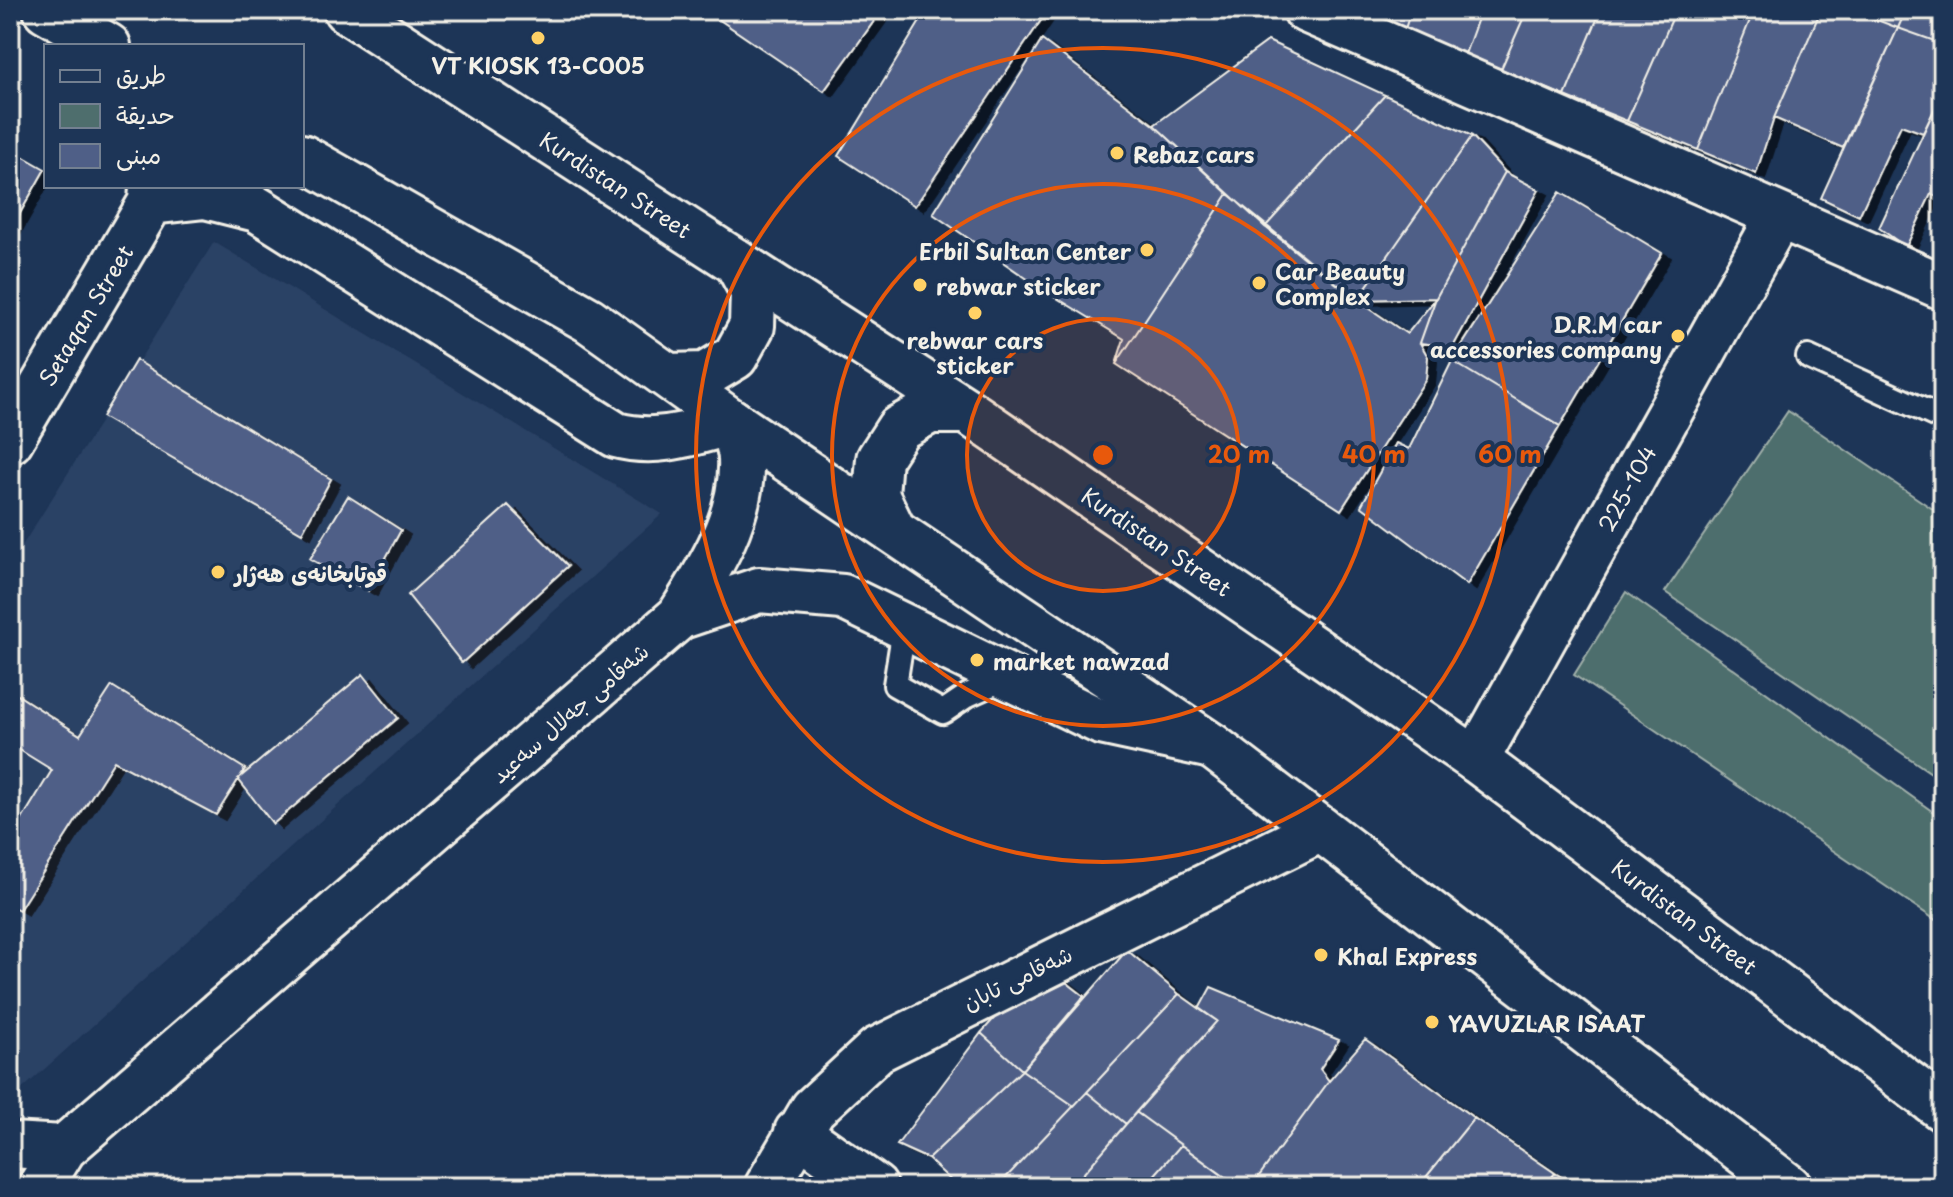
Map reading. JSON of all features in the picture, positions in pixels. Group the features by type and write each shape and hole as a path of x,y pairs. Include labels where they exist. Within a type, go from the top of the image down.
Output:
{"main road":[{"path":"46,10 100,43"},
{"name":"Kurdistan Street","path":"346,10 967,411 1476,760 1932,1094"},
{"path":"1306,10 1778,218 1943,287"},
{"path":"304,158 589,320 732,422 1212,746 1789,1187"},
{"path":"152,194 205,196 257,209 616,435 651,441 732,422"},
{"name":"Setaqan Street","path":"10,441 152,194"},
{"name":"225-104","path":"1476,760 1778,218"},
{"path":"670,376 705,375 735,357 741,347 752,326 753,292 736,261"},
{"path":"892,528 876,495 879,459 899,428 930,411 967,411"},
{"path":"679,617 718,554 734,504 741,458 732,422"},
{"name":"شەقامی جەلال سەعید","path":"40,1187 64,1148 679,617 759,590 843,597 1101,722 1212,746"},
{"name":"شەقامی تابان","path":"767,1187 797,1132 845,1076 877,1050 1319,830"},
{"path":"797,1132 875,1187"},
{"path":"10,1145 64,1148"}],"lane":[{"path":"1808,357 1943,419"},
{"path":"904,628 895,685 943,712 968,695 1006,678"}],"shaded area":[{"path":"214,242 662,514 10,1100 10,565"}],"green space":[{"path":"1788,411 1943,516 1943,781 1665,592"},
{"path":"1626,592 1943,819 1943,925 1574,675"}],"building":[{"path":"605,10 673,10 617,17"},
{"path":"705,10 882,10 824,91"},
{"path":"927,10 1048,10 915,206 838,156"},
{"path":"1359,10 1411,10 1405,29"},
{"path":"1411,10 1481,10 1465,54 1405,29"},
{"path":"1481,10 1527,10 1501,69 1465,54"},
{"path":"1527,10 1601,10 1565,96 1501,69"},
{"path":"1601,10 1676,10 1627,121 1565,96"},
{"path":"1676,10 1754,10 1698,150 1627,121"},
{"path":"1754,10 1821,10 1774,118 1756,174 1698,150"},
{"path":"1821,10 1851,10 1898,28 1843,148 1774,118"},
{"path":"1851,10 1906,10 1898,28"},
{"path":"1906,10 1943,10 1943,44 1898,28"},
{"path":"1898,28 1943,44 1943,91 1923,133 1901,125 1859,216 1821,198"},
{"path":"1042,40 1154,125 1228,194 1116,364 1124,339 1042,289 933,214"},
{"path":"1268,41 1385,95 1265,227 1154,125"},
{"path":"1943,91 1943,199 1931,194 1906,247 1879,228"},
{"path":"1385,95 1472,136 1357,300 1265,227"},
{"path":"1472,136 1505,172 1436,298 1357,300"},
{"path":"10,149 44,171 10,231"},
{"path":"1505,172 1539,190 1453,347 1420,343 1436,298"},
{"path":"1560,192 1662,253 1560,426 1452,361"},
{"path":"1228,194 1357,300 1407,334 1436,298 1420,343 1428,357 1426,379 1341,510 1116,364"},
{"path":"136,360 331,479 302,533 102,417"},
{"path":"1452,361 1560,426 1467,585 1361,506 1396,443 1409,449"},
{"path":"348,496 401,530 368,591 310,559"},
{"path":"508,505 568,566 462,663 408,595"},
{"path":"363,674 398,718 273,824 238,779"},
{"path":"112,686 245,769 216,815 114,761 19,910 10,905 10,839 52,770 10,744 10,690 80,735"},
{"path":"1127,950 1179,994 1074,1106 1022,1070"},
{"path":"1043,964 1084,996 1022,1070 981,1033"},
{"path":"1211,987 1339,1040 1320,1069 1329,1081 1251,1187 1239,1187 1136,1112 1217,1021 1199,1009"},
{"path":"1179,994 1217,1021 1126,1124 1087,1092"},
{"path":"981,1033 1022,1070 928,1159 897,1145"},
{"path":"1365,1039 1474,1118 1418,1187 1251,1187 1329,1081"},
{"path":"1022,1070 1074,1106 997,1187 958,1187 928,1159"},
{"path":"1087,1092 1126,1124 1072,1187 997,1187"},
{"path":"1136,1112 1181,1145 1144,1187 1072,1187"},
{"path":"1474,1118 1555,1173 1544,1187 1418,1187"},
{"path":"1181,1145 1226,1178 1218,1187 1144,1187"},
{"path":"1555,1173 1578,1187 1544,1187"},
{"path":"1226,1178 1239,1187 1218,1187"}],"place":[{"name":"VT KIOSK 13-C005","path":"538,38"},
{"name":"Rebaz cars","path":"1117,153"},
{"name":"Erbil Sultan Center","path":"1147,250"},
{"name":"Car Beauty Complex","path":"1259,283"},
{"name":"rebwar sticker","path":"920,285"},
{"name":"rebwar cars sticker","path":"975,313"},
{"name":"D.R.M car accessories company","path":"1678,336"},
{"name":"قوتابخانەی هەژار","path":"218,572"},
{"name":"market nawzad","path":"977,660"},
{"name":"Khal Express","path":"1321,955"},
{"name":"YAVUZLAR ISAAT","path":"1432,1022"}]}
